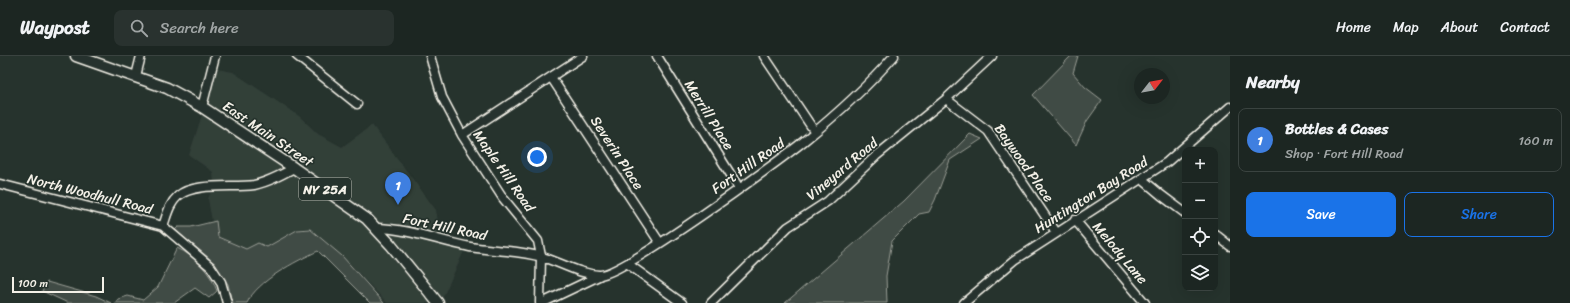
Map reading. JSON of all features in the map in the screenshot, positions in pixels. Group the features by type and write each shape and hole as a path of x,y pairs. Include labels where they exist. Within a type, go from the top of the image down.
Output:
{"main road":[{"name":"East Main Street","path":"76,56 167,88 202,108 294,168 358,212 375,228 435,300"}],"street":[{"path":"136,76 142,56"},
{"path":"202,108 215,56"},
{"path":"297,56 356,104"},
{"name":"Maple Hill Road","path":"430,56 442,97 462,134 503,198 538,241 541,256 541,303"},
{"path":"462,134 583,56"},
{"name":"Merrill Place","path":"657,56 739,188"},
{"path":"764,56 815,132"},
{"name":"Fort Hill Road","path":"541,303 628,264 739,188 815,132 860,93 885,60 894,56"},
{"name":"Vineyard Road","path":"711,303 788,227 828,201 876,156 946,99 992,56"},
{"name":"Severin Place","path":"551,77 660,243"},
{"name":"Baywood Place","path":"946,99 988,131 1056,232"},
{"name":"Huntington Bay Road","path":"964,303 1015,260 1056,232 1167,162 1230,107"},
{"name":"North Woodhull Road","path":"0,185 163,226 170,205 179,195 192,189 237,187 256,184 274,178 294,168"},
{"path":"1142,178 1161,196 1182,211"},
{"name":"Melody Lane","path":"1075,220 1145,303"},
{"path":"163,226 211,267 221,282 227,303"},
{"name":"Fort Hill Road","path":"375,228 390,228 470,247 541,256 578,272 601,275"},
{"path":"1218,236 1230,246"},
{"path":"628,264 682,303"}],"shaded area":[{"path":"1071,56 1078,56 1073,73 1085,87 1102,100 1087,121 1076,145 1033,95"},
{"path":"217,69 233,72 299,116 318,134 342,147 372,125 436,210 440,234 464,251 442,299 444,303 387,303 343,257 309,231 279,251 250,252 216,244 208,199 214,184 213,172 189,155"},
{"path":"970,134 982,139 950,160 929,212 919,214 892,241 886,276 887,303 785,303 904,201"},
{"path":"216,221 218,237 246,249 258,243 267,247 297,230 310,229 342,256 384,303 370,303 318,251 278,272 259,287 247,303 232,303 228,284 209,258 175,230 178,227 191,227"},
{"path":"177,248 184,251 202,266 211,278 217,291 209,298 195,288 174,303 115,303 118,299 128,296 143,300 158,287"},
{"path":"47,282 96,296 111,303 68,303 42,291"}],"place":[{"name":"Bottles & Cases","path":"398,205"}]}
